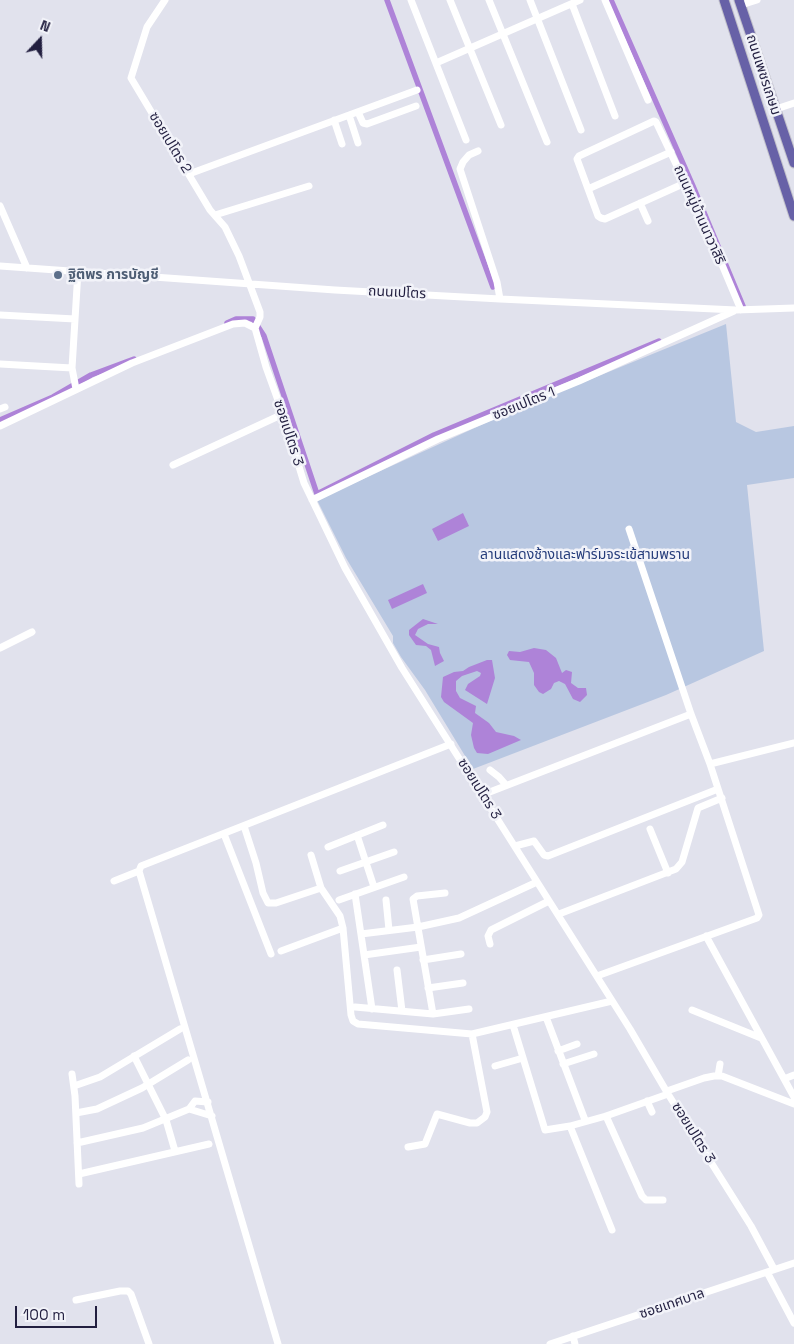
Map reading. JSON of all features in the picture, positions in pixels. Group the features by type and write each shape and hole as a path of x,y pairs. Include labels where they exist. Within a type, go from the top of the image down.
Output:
{"main road":[{"name":"ถนนเพชรเกษม","path":"724,0 794,216"},
{"name":"ถนนเพชรเกษม","path":"740,3 776,109 791,146 794,162"}],"street":[{"name":"ซอยเปโตร 2","path":"165,0 147,27 131,78 189,174 230,237 249,283"},
{"path":"411,0 466,140"},
{"path":"450,0 501,125"},
{"path":"489,0 547,142"},
{"path":"530,0 581,130"},
{"path":"436,63 580,0"},
{"path":"605,0 648,100"},
{"path":"740,3 757,0"},
{"path":"572,4 615,116"},
{"path":"189,174 417,90"},
{"path":"776,109 794,104"},
{"path":"358,112 363,124 367,124 416,106"},
{"path":"349,115 358,143"},
{"path":"334,120 342,144"},
{"name":"ถนนหมู่บ้านนาวาสิริ","path":"588,189 577,159 579,156 654,121 656,122 707,229 736,310"},
{"path":"478,151 469,155 460,169 497,282 500,299"},
{"path":"671,152 588,189 598,216 605,219 685,183"},
{"path":"215,215 309,186"},
{"path":"640,203 648,221"},
{"path":"0,206 27,268"},
{"name":"ถนนเปโตร","path":"0,266 335,290 500,299 736,310 794,308"},
{"path":"75,384 72,368 78,271"},
{"path":"0,426 75,384 233,324 256,326 260,317 259,307 249,283"},
{"name":"ซอยเปโตร 1","path":"312,500 438,439 579,381 736,310"},
{"path":"0,315 75,319"},
{"name":"ซอยเปโตร 3","path":"256,326 266,368 283,414 304,482 345,568 402,668 452,744 536,882 559,914 751,1226 794,1323"},
{"path":"0,364 72,368"},
{"path":"173,465 283,414"},
{"path":"597,976 757,918 759,915 722,798 691,714 629,529"},
{"path":"0,648 32,632"},
{"path":"482,795 691,714"},
{"path":"710,764 794,743"},
{"path":"278,1344 139,871 140,866 452,744"},
{"path":"490,770 506,785"},
{"path":"515,846 534,841 544,855 548,856 718,789"},
{"path":"559,914 668,873 680,866 698,808 722,798"},
{"path":"328,847 383,825"},
{"path":"244,826 256,863 264,898 268,903 276,903 322,888"},
{"path":"650,829 668,873"},
{"path":"224,834 271,954"},
{"path":"357,836 374,888"},
{"path":"340,871 394,852"},
{"path":"311,855 322,888 340,916 343,928 353,1021 358,1024 472,1034 612,1001"},
{"path":"114,881 139,871"},
{"path":"340,900 404,877"},
{"path":"361,934 418,927 459,918 536,882"},
{"path":"432,1014 414,897 445,893"},
{"path":"355,894 372,1009"},
{"path":"386,900 389,930"},
{"path":"490,944 488,936 491,930 549,901"},
{"path":"281,951 343,928"},
{"path":"706,936 794,1097"},
{"path":"364,955 421,948"},
{"path":"424,960 461,954"},
{"path":"397,970 402,1011"},
{"path":"428,988 463,982"},
{"path":"355,1008 432,1014 469,1009"},
{"path":"692,1010 761,1038"},
{"path":"546,1017 586,1120"},
{"path":"513,1025 544,1129 547,1131 606,1116 704,1078 718,1076 794,1104"},
{"path":"74,1086 100,1077 180,1030"},
{"path":"408,1147 426,1143 437,1114 470,1123 480,1121 485,1117 487,1112 472,1034"},
{"path":"558,1052 577,1044"},
{"path":"563,1064 594,1054"},
{"path":"134,1056 166,1120 174,1151"},
{"path":"495,1066 523,1058"},
{"path":"76,1113 97,1109 148,1085 188,1060"},
{"path":"718,1076 720,1064"},
{"path":"72,1074 80,1184"},
{"path":"784,1079 794,1075"},
{"path":"77,1143 143,1128 189,1109 196,1101 208,1102"},
{"path":"647,1101 652,1112"},
{"path":"189,1109 212,1116"},
{"path":"606,1116 642,1196 646,1200 663,1200"},
{"path":"570,1126 612,1230"},
{"path":"79,1174 209,1144"},
{"name":"ซอยเทศบาล","path":"550,1344 572,1340 794,1263"},
{"path":"76,1300 128,1291 131,1294 149,1344"}],"green space":[{"name":"ลานแสดงช้างและฟาร์มจระเข้สามพราน","path":"726,324 736,422 756,432 794,426 794,478 747,485 764,651 666,695 473,769 425,690 401,657 393,643 393,636 346,558 317,500 503,415"}],"shaded area":[{"path":"463,513 469,526 438,541 432,529"},
{"path":"423,584 427,593 392,609 388,600"},
{"path":"423,619 438,624 428,624 418,629 415,635 428,644 439,647 444,661 435,666 431,650 426,646 416,645 409,635 409,630"},
{"path":"534,648 546,650 556,658 562,673 566,670 572,672 571,683 578,688 586,688 587,695 580,702 573,699 565,684 559,681 554,683 551,689 543,694 539,692 534,685 534,673 529,662 510,660 507,655 509,651 520,652"},
{"path":"487,660 492,660 495,678 487,704 465,690 468,684 480,676 481,673 477,671 462,676 456,681 456,691 460,698 476,706 475,713 489,723 496,732 514,736 521,740 488,754 477,753 474,748 471,735 473,723 444,702 441,697 443,677 454,672 463,671"}],"waterway":[{"path":"387,0 493,287"},
{"path":"611,0 693,186 743,306 737,309"},
{"path":"227,323 236,319 253,319 264,336 317,494 434,435 659,341"},
{"path":"0,420 53,397 91,375 134,359"}],"place":[{"name":"ฐิติพร การบัญชี","path":"58,275"}]}
